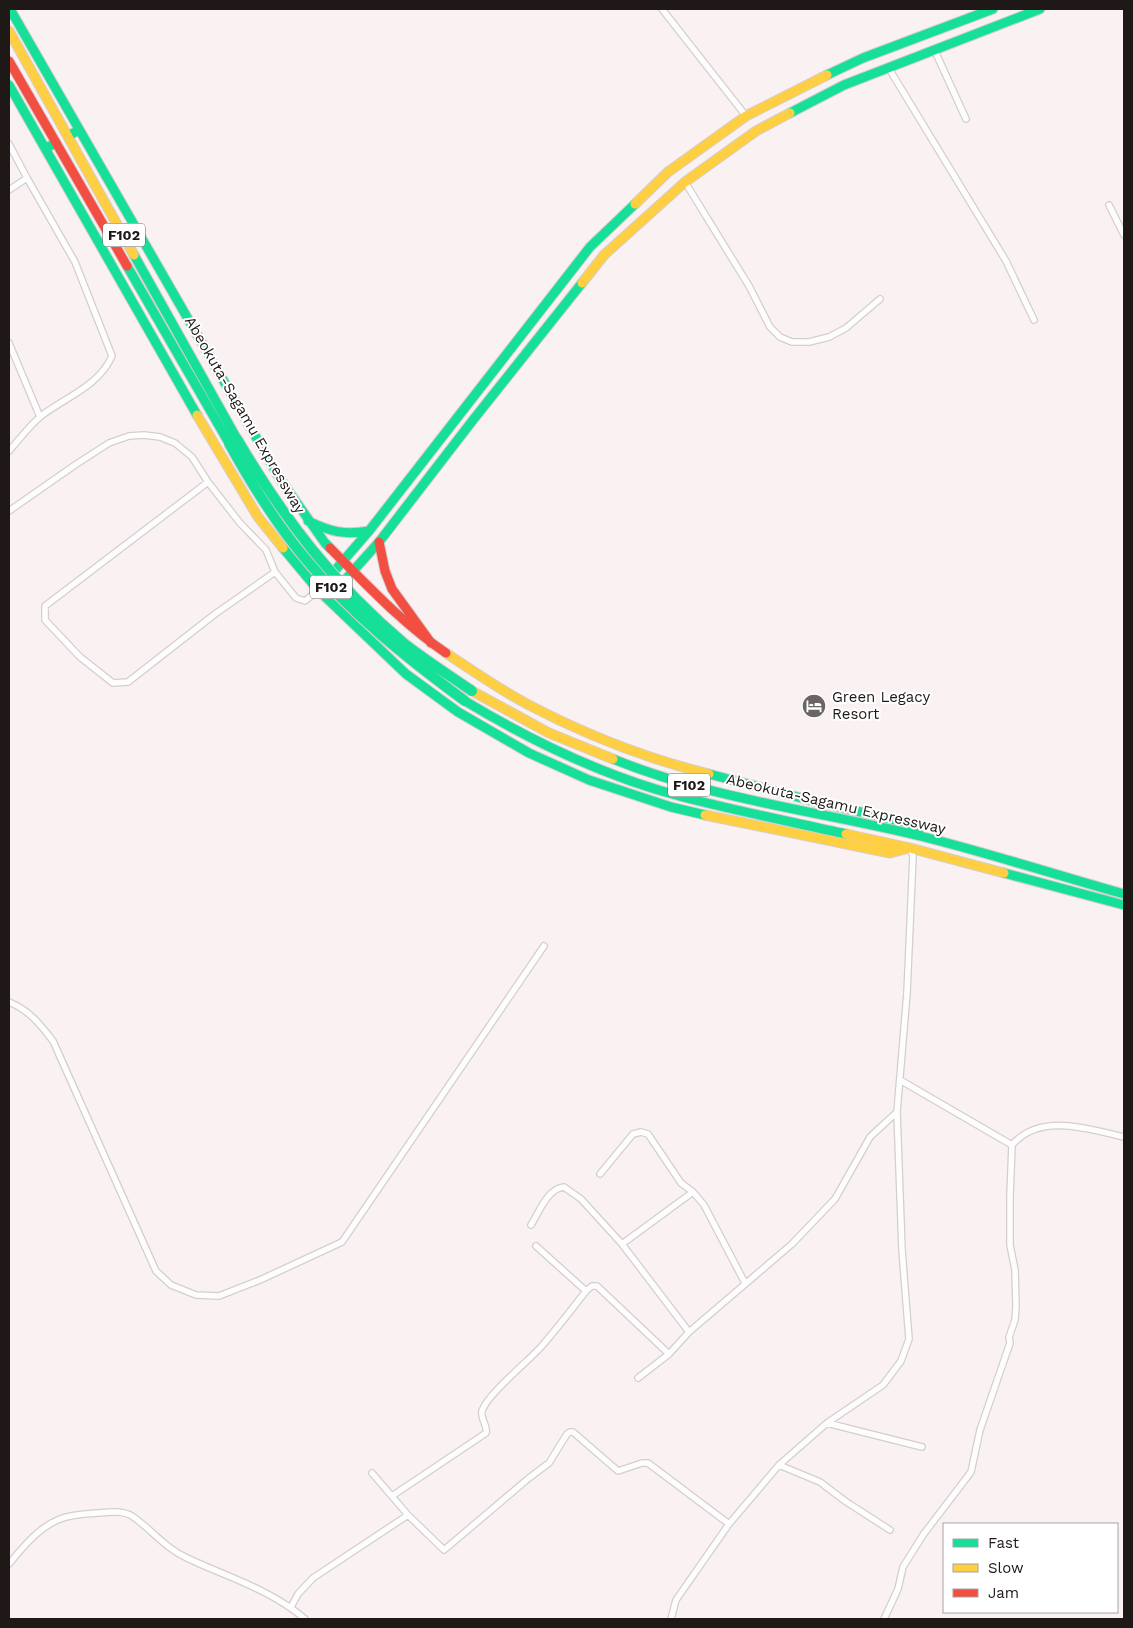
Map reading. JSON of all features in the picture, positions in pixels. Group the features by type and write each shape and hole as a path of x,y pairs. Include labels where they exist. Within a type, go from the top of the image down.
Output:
{"main road":[{"path":"10,9 275,471 325,543 397,614 431,643 527,704 600,738 688,769 909,823 921,836"},
{"path":"318,590 369,531 378,517 590,248 654,184 746,116 793,91 846,65 992,9"},
{"path":"328,599 379,542 473,420 604,256 685,182 756,132 844,85 1040,9"},
{"name":"Abeokuta-Sagamu Expressway","path":"9,31 233,441 267,508 307,561 372,629 400,653 465,700 506,726 546,746 632,781 684,797 910,848 1124,905"},
{"name":"Abeokuta-Sagamu Expressway","path":"9,61 233,441 292,526 314,553 358,600 408,645 472,691 550,733 598,754 663,777 688,785 921,836 1124,894"},
{"path":"9,85 222,458 258,517 318,590 406,674 458,712 529,753 589,780 672,807 729,821 890,853 910,848"},
{"path":"68,136 79,130"},
{"path":"46,148 56,143"},
{"path":"654,184 667,197"},
{"path":"308,521 326,531 338,534 369,531"},
{"path":"379,542 388,582 431,643"}],"street":[{"path":"662,9 746,116"},
{"path":"934,49 966,119"},
{"path":"888,67 1006,261 1034,320"},
{"path":"9,144 26,178 75,262 112,356 108,366 100,376 40,417 9,451"},
{"path":"9,190 26,178"},
{"path":"685,182 749,286 770,327 780,336 792,342 808,342 829,336 846,328 880,300"},
{"path":"1109,205 1124,235"},
{"path":"9,343 40,417"},
{"path":"9,511 74,465 110,443 129,436 160,437 175,443 192,457 208,482 240,522 266,550 275,572 296,598 305,601 318,590"},
{"path":"208,482 45,606 45,620 80,657 113,682 128,682 215,614 275,572"},
{"path":"670,1619 676,1600 729,1524 779,1465 827,1423 883,1385 901,1362 909,1339 902,1250 897,1112 908,993 913,856 910,848"},
{"path":"9,1002 19,1006 36,1019 53,1041 156,1271 171,1285 196,1294 219,1296 260,1280 342,1242 544,946"},
{"path":"900,1080 1012,1145"},
{"path":"638,1378 669,1354 689,1332 792,1244 835,1199 870,1137 897,1112"},
{"path":"884,1619 898,1589 903,1567 971,1472 980,1430 1010,1343 1009,1337 1015,1320 1016,1306 1015,1270 1010,1245 1012,1145 1016,1140 1039,1128 1059,1126 1074,1126 1124,1137"},
{"path":"600,1174 632,1134 641,1132 648,1134 681,1183 693,1192 704,1205 745,1283"},
{"path":"531,1225 552,1191 558,1187 564,1187 581,1199 622,1244 689,1332"},
{"path":"622,1244 693,1192"},
{"path":"536,1246 586,1291"},
{"path":"392,1496 486,1433 488,1428 482,1415 482,1410 493,1395 540,1348 592,1286 597,1286 669,1354"},
{"path":"827,1423 922,1447"},
{"path":"372,1473 408,1515 444,1550 528,1478 549,1463 567,1434 573,1432 615,1469 621,1470 642,1463 648,1463 729,1524"},
{"path":"779,1465 820,1482 845,1501 890,1530"},
{"path":"9,1564 28,1542 61,1518 119,1512 130,1515 165,1545 185,1557 246,1582 291,1607 305,1619"},
{"path":"291,1607 298,1594 313,1578 408,1515"}],"traffic: fast":[{"path":"10,9 280,479 330,548"},
{"path":"827,75 863,58 993,9"},
{"path":"790,113 844,85 1040,9"},
{"path":"9,85 197,415"},
{"path":"68,136 79,130"},
{"path":"46,148 56,143"},
{"path":"318,590 369,531 590,247 635,204"},
{"path":"134,255 237,439"},
{"path":"127,266 229,443"},
{"path":"328,599 379,542 582,283"},
{"path":"237,439 292,524 333,575 406,645 472,691"},
{"path":"229,443 273,516 293,544 322,578 380,634 465,701"},
{"path":"308,521 338,532 369,531"},
{"path":"283,548 318,590 406,674 458,712 529,753 589,780 671,807 705,815"},
{"path":"465,701 571,757 654,789 744,812 846,834"},
{"path":"613,759 650,773 688,784 765,803 920,836 1124,894"},
{"path":"709,774 909,823 921,836"},
{"path":"1004,873 1124,905"}],"traffic: slow":[{"path":"9,31 134,255"},
{"path":"635,204 668,172 746,116 827,75"},
{"path":"582,283 604,255 685,182 756,131 790,113"},
{"path":"197,415 258,517 283,548"},
{"path":"446,653 486,680 549,715 616,745 709,774"},
{"path":"472,691 549,733 613,759"},
{"path":"705,815 890,853 909,848"},
{"path":"846,834 910,848 1004,873"}],"traffic: jam":[{"path":"9,61 127,266"},
{"path":"379,542 385,571 392,589 431,643"},
{"path":"330,548 400,617 446,653"}],"place":[{"name":"Green Legacy Resort","path":"814,706"}]}
